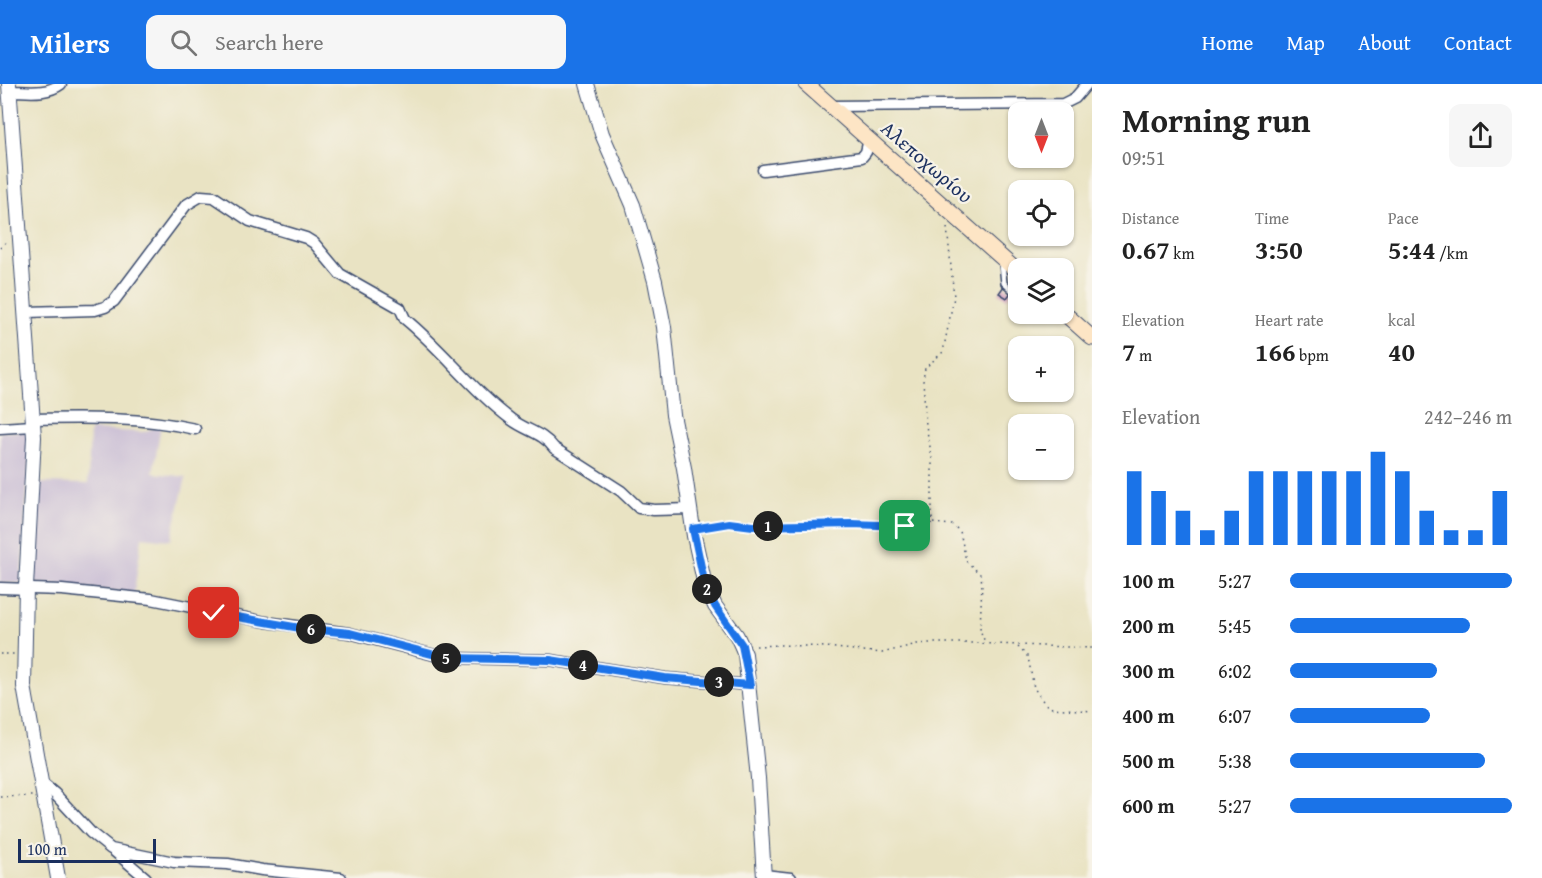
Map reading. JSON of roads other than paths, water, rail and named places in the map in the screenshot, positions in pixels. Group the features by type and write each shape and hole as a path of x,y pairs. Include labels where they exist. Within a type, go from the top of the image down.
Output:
{"main road":[{"name":"Αλεποχωρίου","path":"806,84 1008,263"},
{"path":"1074,322 1092,338"}],"street":[{"path":"58,878 25,697 23,654 33,464 33,422 27,312 9,88 43,91 61,84"},
{"path":"587,84 602,134 633,205 655,281 664,327 673,415 706,588 715,606 743,647 750,685 764,876 791,878"},
{"path":"831,105 1063,104 1075,99 1087,84"},
{"path":"764,170 862,157 866,152 869,139"},
{"path":"27,312 95,310 110,304 186,205 201,196 214,196 249,221 306,238 314,243 340,274 400,308 405,319 512,420 548,440 554,448 621,491 639,508 691,509"},
{"path":"0,428 33,422 108,418 170,423 195,429"},
{"path":"0,588 26,587 151,599 266,622 350,633 447,658 550,660 665,678 750,685"},
{"path":"43,789 54,793 91,833 146,878"},
{"path":"111,849 174,862 228,864 340,878"}],"lane":[{"path":"1001,256 1004,283 1008,286"}]}
